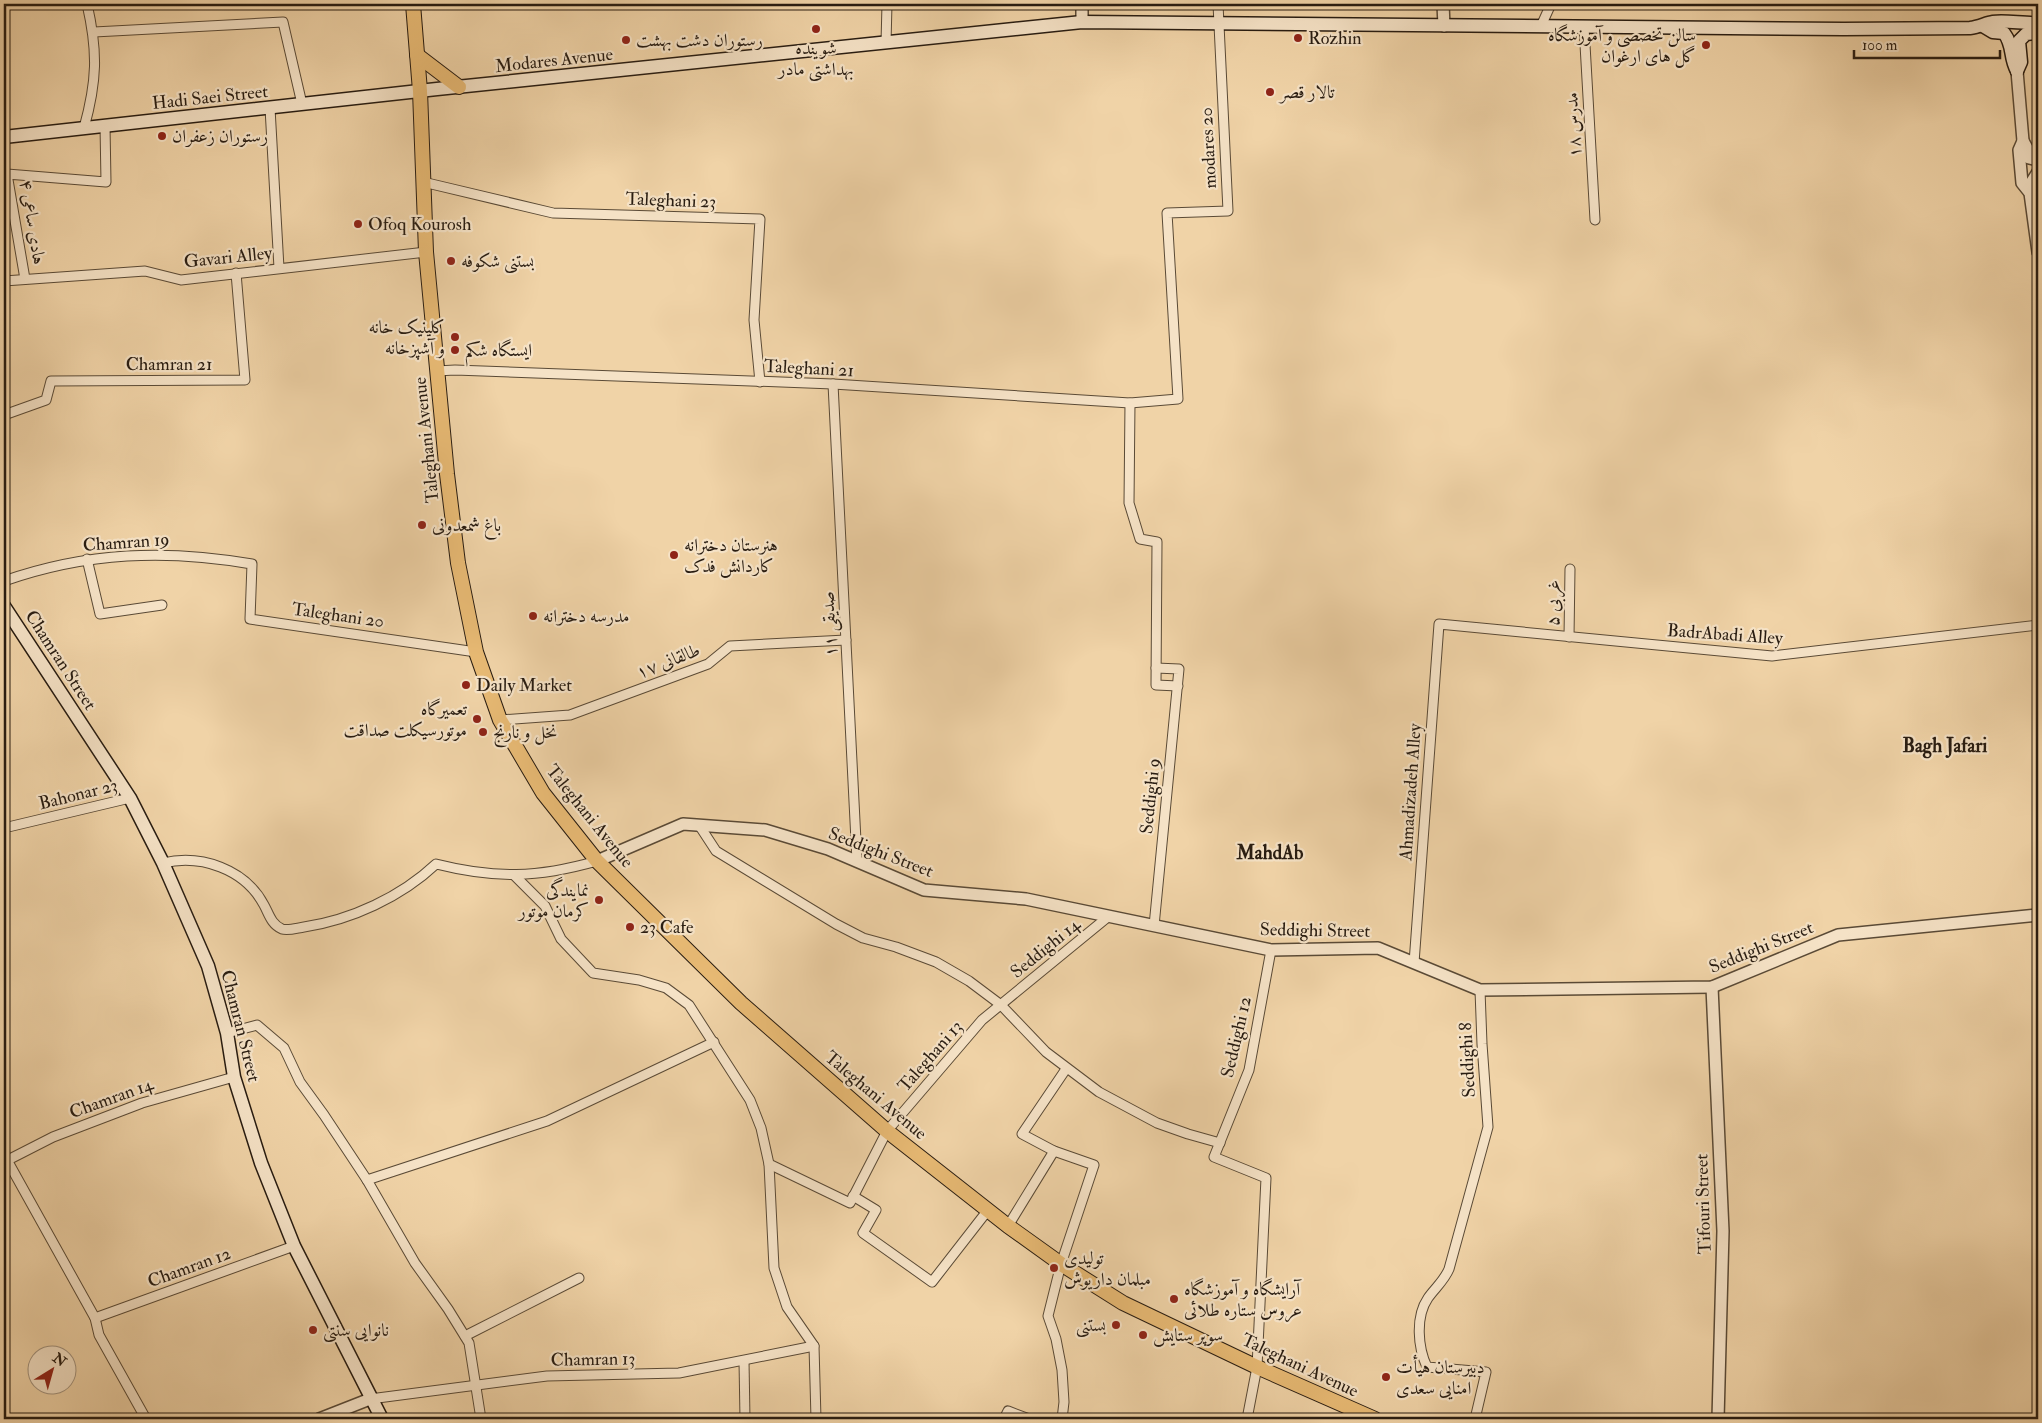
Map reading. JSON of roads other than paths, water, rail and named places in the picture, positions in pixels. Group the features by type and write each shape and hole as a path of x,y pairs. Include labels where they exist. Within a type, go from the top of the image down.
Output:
{"main road":[{"name":"Taleghani Avenue","path":"413,4 420,91 426,252 446,474 456,543 476,652 500,720 543,793 597,861 741,1003 887,1130 1008,1226 1061,1264 1123,1303 1257,1367 1375,1419"},
{"name":"Modares Avenue","path":"420,91 1082,22 1844,29 1983,26 1993,22 2038,23"},
{"path":"1983,26 1993,32 2004,33 2011,41 2012,62 2018,71"},
{"path":"2018,71 2021,62 2020,41 2026,34 2038,33"},
{"path":"417,55 459,87"},
{"name":"Hadi Saei Street","path":"4,137 420,91"},
{"name":"Chamran Street","path":"4,606 130,798 163,863 208,966 228,1033 234,1077 261,1163 294,1246 370,1399 382,1419"}],"street":[{"path":"84,128 92,97 96,64 94,32 87,4"},
{"path":"886,43 887,4"},
{"path":"1082,4 1082,22"},
{"path":"1218,4 1218,24"},
{"path":"1443,4 1444,26"},
{"path":"1541,26 1551,4"},
{"path":"94,32 283,22 302,104"},
{"name":"modares 20","path":"1178,399 1168,213 1228,211 1218,24"},
{"name":"مدرس ۱۸","path":"1584,27 1595,220"},
{"path":"2018,71 2023,141 2028,150 2028,158 2038,160"},
{"path":"270,108 279,268"},
{"name":"هادی ساعی ۴","path":"25,279 8,174 106,182 106,126"},
{"path":"2023,141 2019,150 2022,183 2030,193"},
{"path":"2038,172 2031,183 2030,193 2038,252"},
{"name":"Taleghani 23","path":"423,182 553,213 760,219 754,320 760,382"},
{"name":"Gavari Alley","path":"4,281 145,271 181,280 426,252"},
{"name":"Chamran 21","path":"4,415 46,400 51,381 245,380 236,273"},
{"name":"Taleghani 21","path":"437,371 455,370 833,384 1130,403 1178,399"},
{"name":"صدیقی ۱۱","path":"833,384 857,861"},
{"path":"1130,403 1129,503 1140,539 1157,542 1156,685 1178,686"},
{"name":"Chamran 19","path":"4,581 54,566 87,560 153,554 195,556 252,564"},
{"path":"87,560 100,614 162,605"},
{"name":"Taleghani 20","path":"252,564 250,619 476,652"},
{"name":"۵ غربی","path":"1569,637 1570,569"},
{"name":"BadrAbadi Alley","path":"1438,624 1772,656 2038,624"},
{"name":"Ahmadizadeh Alley","path":"1414,963 1438,624"},
{"name":"طالقانی ۱۷","path":"500,720 570,715 708,664 730,646 846,640"},
{"name":"Seddighi 9","path":"1154,926 1179,669 1156,668"},
{"name":"Bahonar 23","path":"4,828 130,798"},
{"name":"Seddighi Street","path":"597,861 683,824 765,830 828,849 924,890 1026,899 1271,950 1378,948 1480,990 1712,987 1838,935 2038,915"},
{"path":"699,825 716,851 805,906 862,938 896,947 936,962 969,981 1001,1005 1023,1030 1066,1069 1099,1092 1127,1109 1188,1134 1220,1143"},
{"path":"163,863 177,860 203,861 227,869 248,884 264,904 270,919 284,930 323,924 376,905 424,875 436,864 468,872 515,876 562,871 597,861"},
{"path":"515,876 545,906 561,939 593,972 639,980 666,988 689,1005 750,1100 761,1128 769,1164 774,1268 787,1306 814,1346 816,1419"},
{"name":"Seddighi 14","path":"1001,1005 1109,916"},
{"name":"Seddighi 12","path":"1257,1367 1266,1178 1214,1156 1249,1070 1271,950"},
{"name":"Tifouri Street","path":"1712,987 1723,1231 1718,1419"},
{"name":"Seddighi 8","path":"1475,1419 1486,1372 1427,1367 1422,1358 1419,1337 1421,1320 1427,1300 1444,1280 1449,1269 1488,1128 1480,990"},
{"name":"Taleghani 13","path":"851,1199 887,1130 982,1020 1001,1005"},
{"path":"228,1033 257,1025 284,1048 300,1082 367,1180 415,1262 469,1343 481,1419"},
{"path":"367,1180 547,1121 714,1042"},
{"path":"1062,1419 1064,1402 1062,1370 1056,1339 1048,1316 1061,1264 1094,1165 1054,1151 1022,1134 1066,1069"},
{"name":"Chamran 14","path":"5,1161 53,1137 142,1103 234,1077"},
{"path":"1008,1226 1054,1151"},
{"path":"5,1161 96,1318 99,1335 146,1419"},
{"path":"769,1164 876,1210 863,1233 932,1282 988,1210"},
{"name":"Chamran 12","path":"96,1318 294,1246"},
{"path":"465,1336 579,1278"},
{"name":"Chamran 13","path":"370,1399 547,1376 679,1373 814,1346"},
{"path":"744,1360 744,1419"},
{"path":"1247,1419 1257,1367"},
{"path":"319,1419 370,1399"},
{"path":"1004,1419 1008,1412 1029,1419"}],"place":[{"name":"شوینده بهداشتی مادر","path":"816,29"},
{"name":"Rozhin","path":"1298,38"},
{"name":"رستوران دشت بهشت","path":"626,40"},
{"name":"سالن تخصصی و آموزشگاه گل های ارغوان","path":"1706,45"},
{"name":"تالار قصر","path":"1270,92"},
{"name":"رستوران زعفران","path":"162,136"},
{"name":"Ofoq Kourosh","path":"358,224"},
{"name":"بستنی شکوفه","path":"451,261"},
{"name":"کلینیک خانه و آشپزخانه","path":"455,337"},
{"name":"ایستگاه شکم","path":"455,350"},
{"name":"باغ شمعدونی","path":"422,525"},
{"name":"هنرستان دخترانه کاردانش فدک","path":"674,555"},
{"name":"مدرسه دخترانه","path":"533,616"},
{"name":"Daily Market","path":"466,685"},
{"name":"تعمیرگاه موتورسیکلت صداقت","path":"477,719"},
{"name":"نخل و نارنج","path":"483,732"},
{"name":"نمایندگی کرمان موتور","path":"599,900"},
{"name":"23 Cafe","path":"630,927"},
{"name":"تولیدی مبلمان داریوش","path":"1054,1268"},
{"name":"آرایشگاه و آموزشگاه عروس ستاره طلائی","path":"1174,1299"},
{"name":"بستنی","path":"1116,1325"},
{"name":"نانوایی سنتی","path":"313,1330"},
{"name":"سوپر ستایش","path":"1143,1335"},
{"name":"دبیرستان هیأت امنایی سعدی","path":"1386,1377"}],"district":[{"name":"Bagh Jafari","path":"1945,745"},
{"name":"MahdAb","path":"1270,852"}]}
